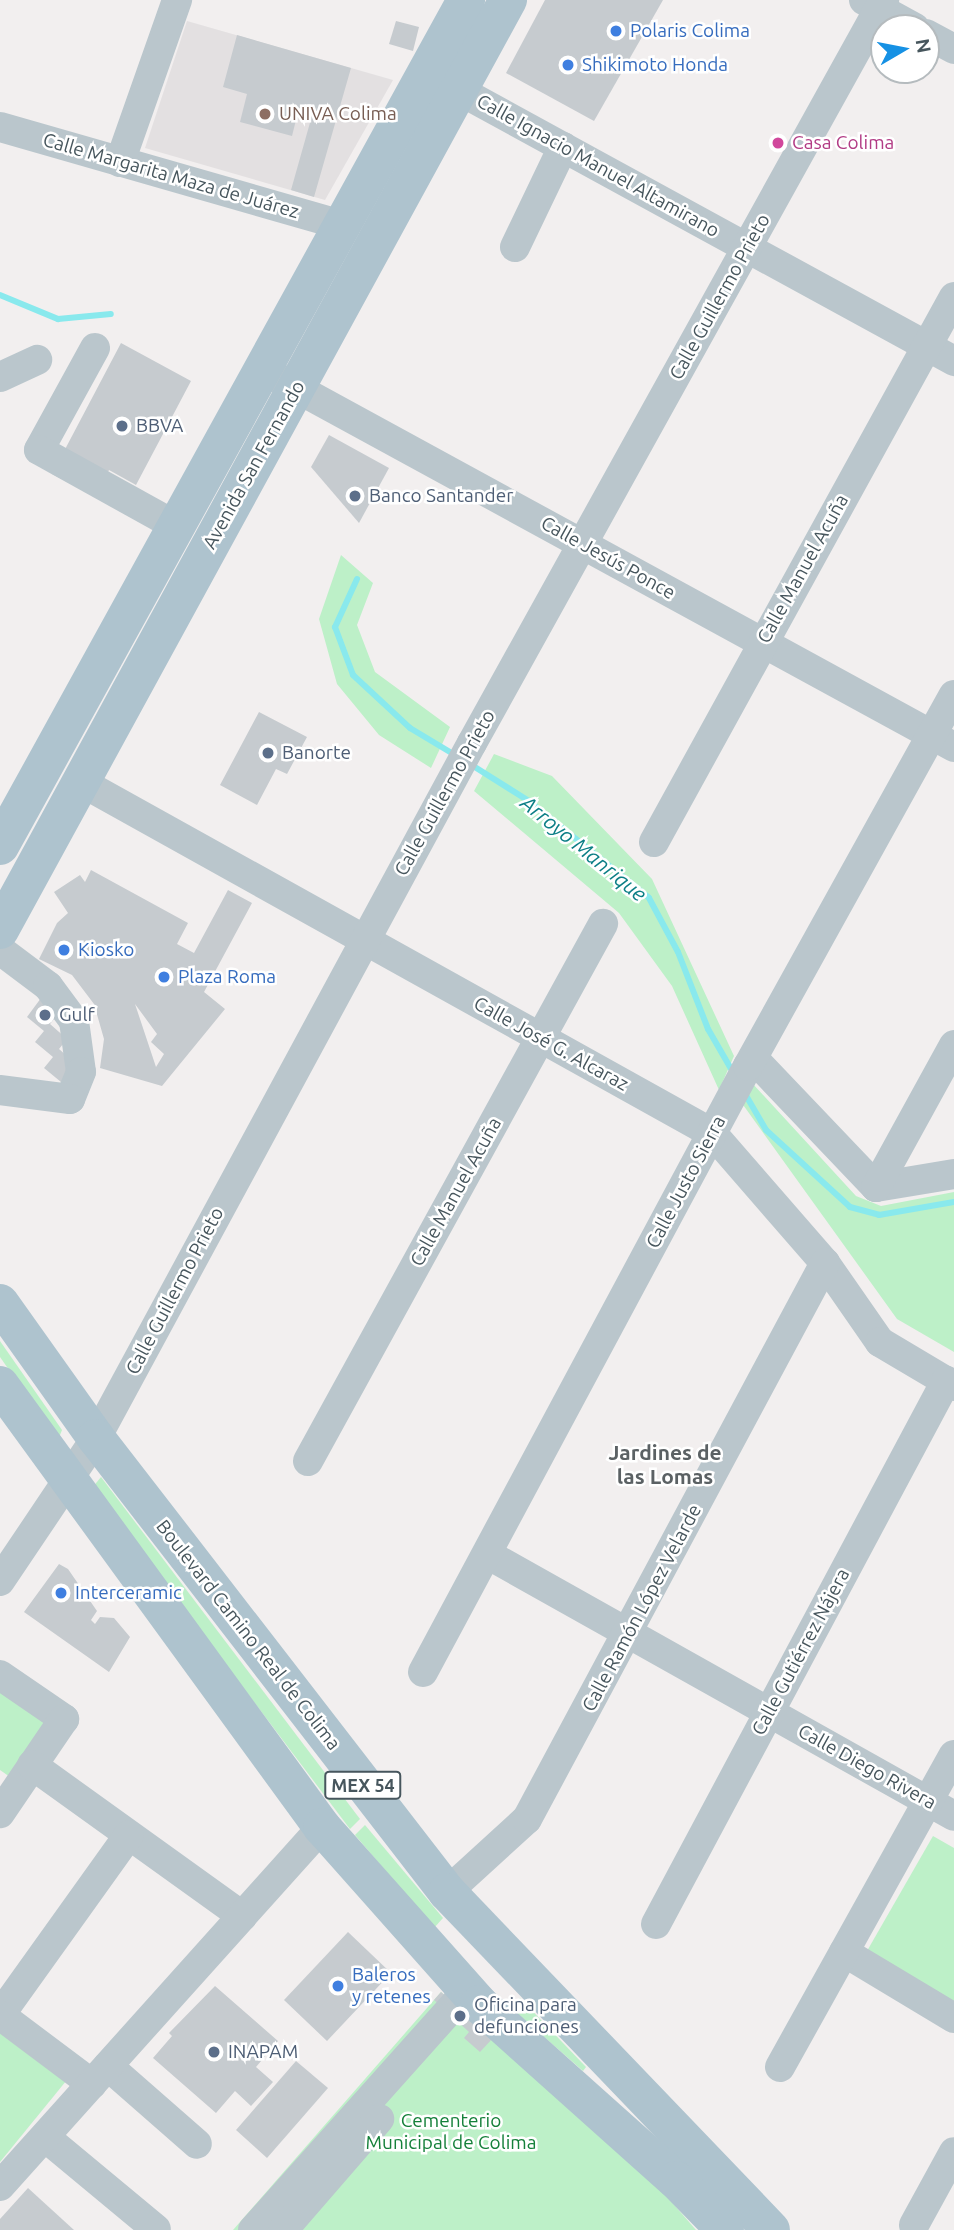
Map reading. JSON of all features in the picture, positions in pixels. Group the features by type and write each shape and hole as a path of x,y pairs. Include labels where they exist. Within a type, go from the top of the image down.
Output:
{"main road":[{"name":"Avenida San Fernando","path":"0,930 296,388 442,81 462,20 508,0"},
{"name":"Avenida San Fernando","path":"0,846 342,225 442,81"},
{"path":"113,640 149,657"},
{"name":"Boulevard Camino Real de Colima","path":"0,1303 96,1438 447,1892 771,2230"},
{"name":"MEX 54","path":"0,1385 322,1827 479,2002 676,2180 725,2230"},
{"path":"436,1954 463,1948 478,1926"},
{"path":"479,2002 505,1976 523,1974"}],"street":[{"path":"120,162 177,0"},
{"path":"876,3 893,14"},
{"name":"Calle Guillermo Prieto","path":"0,1581 96,1438 472,743 747,248 876,3"},
{"name":"Calle Ignacio Manuel Altamirano","path":"442,81 954,361"},
{"name":"Calle Margarita Maza de Juárez","path":"0,127 342,225"},
{"path":"515,247 563,147"},
{"name":"Calle Manuel Acuña","path":"654,842 954,297"},
{"path":"95,348 39,450 176,526"},
{"path":"0,377 37,360"},
{"name":"Calle Jesús Ponce","path":"262,369 943,741"},
{"name":"Calle Justo Sierra","path":"423,1672 750,1062 943,741 954,695"},
{"name":"Calle José G. Alcaraz","path":"81,782 367,938 540,1039 717,1123 825,1263 880,1342 950,1383"},
{"name":"Calle Manuel Acuña","path":"308,1461 603,924"},
{"path":"0,950 48,986 74,1021 81,1072 70,1099 0,1090"},
{"path":"876,1187 954,1045"},
{"path":"750,1062 876,1187"},
{"path":"876,1187 954,1174"},
{"name":"Calle Ramón López Velarde","path":"447,1892 527,1819 629,1634 825,1263"},
{"name":"Calle Gutiérrez Nájera","path":"656,1924 950,1383"},
{"name":"Calle Diego Rivera","path":"486,1554 954,1816"},
{"path":"0,1675 64,1719 0,1813"},
{"path":"780,2067 954,1755"},
{"path":"32,1765 242,1916"},
{"path":"0,2186 322,1827"},
{"path":"129,1835 0,2015 100,2075 197,2144"},
{"path":"844,1952 954,2018"},
{"path":"275,2226 359,2126 479,2002"},
{"path":"44,2137 156,2229"},
{"path":"914,2225 954,2152"}],"shaded area":[{"name":"UNIVA Colima","path":"187,21 393,80 325,200 145,148"}],"green space":[{"path":"341,555 373,583 357,625 375,672 450,727 431,768 379,735 337,684 319,619"},
{"path":"494,754 552,776 652,879 734,1056 719,1090 672,986 619,913 474,791"},
{"path":"752,1083 856,1196 881,1206 954,1192 954,1352 897,1319 741,1102"},
{"path":"0,1341 62,1430 58,1440 0,1357"},
{"path":"101,1477 360,1819 350,1829 92,1488"},
{"path":"0,1684 50,1719 10,1777 0,1770"},
{"path":"365,1825 443,1918 434,1928 355,1835"},
{"path":"933,1836 954,1848 954,2002 867,1951"},
{"name":"Cementerio Municipal de Colima","path":"441,1992 663,2192 696,2230 233,2230"},
{"path":"520,1998 586,2067 583,2071 511,2008"},
{"path":"0,2031 71,2075 0,2162"}],"building":[{"name":"Shikimoto Honda","path":"545,0 663,0 594,121 506,73"},
{"path":"396,21 419,27 413,51 389,44"},
{"path":"237,35 351,68 314,197 291,190 313,112 299,108 292,136 240,122 247,94 223,87"},
{"name":"BBVA","path":"121,343 191,381 136,485 109,470 96,497 52,474"},
{"name":"Banco Santander","path":"329,435 389,468 359,523 311,467"},
{"name":"Banorte","path":"259,712 307,737 287,774 276,769 257,805 220,785"},
{"name":"Plaza Roma","path":"91,870 188,923 177,944 194,953 228,890 252,903 204,992 225,1009 162,1086 100,1068 104,1039 94,1004 72,975 39,959 57,923 68,913 54,892 80,875 85,882","holes":["135,1004 157,1034 151,1042 164,1054 156,1067"]},
{"path":"41,998 59,1013 50,1024 67,1039 59,1049 76,1064 61,1082 44,1068 53,1057 35,1042 44,1031 27,1017"},
{"name":"Interceramic","path":"59,1564 68,1569 97,1611 91,1620 95,1624 100,1617 114,1618 130,1637 109,1672 24,1612"},
{"name":"Baleros y retenes","path":"348,1932 391,1973 327,2041 284,2000"},
{"name":"INAPAM","path":"215,1986 278,2041 256,2067 273,2082 251,2106 235,2091 216,2113 153,2058 172,2036 169,2033"},
{"name":"Oficina para defunciones","path":"441,1992 493,2038 480,2052 464,2038 469,2032 434,2000"},
{"path":"296,2061 328,2088 267,2158 236,2130"},
{"path":"28,2188 74,2230 0,2230 0,2219"}],"waterway":[{"name":"Arroyo Manrique","path":"0,295 58,319 111,314"},
{"name":"Arroyo Manrique","path":"357,579 335,627 353,675 410,728 455,755"},
{"name":"Arroyo Manrique","path":"470,764 529,801 649,898 678,952 708,1029 734,1074"},
{"name":"Arroyo Manrique","path":"744,1092 766,1130 850,1207 879,1215 954,1202"}],"place":[{"name":"Polaris Colima","path":"616,31"},
{"name":"Shikimoto Honda","path":"568,65"},
{"name":"UNIVA Colima","path":"265,114"},
{"name":"Casa Colima","path":"778,143"},
{"name":"BBVA","path":"122,426"},
{"name":"Banco Santander","path":"355,496"},
{"name":"Banorte","path":"268,753"},
{"name":"Kiosko","path":"64,950"},
{"name":"Plaza Roma","path":"164,977"},
{"name":"Gulf","path":"45,1015"},
{"name":"Interceramic","path":"61,1593"},
{"name":"Baleros y retenes","path":"338,1986"},
{"name":"Oficina para defunciones","path":"460,2016"},
{"name":"INAPAM","path":"214,2052"}],"district":[{"name":"Jardines de las Lomas","path":"665,1464"}]}
